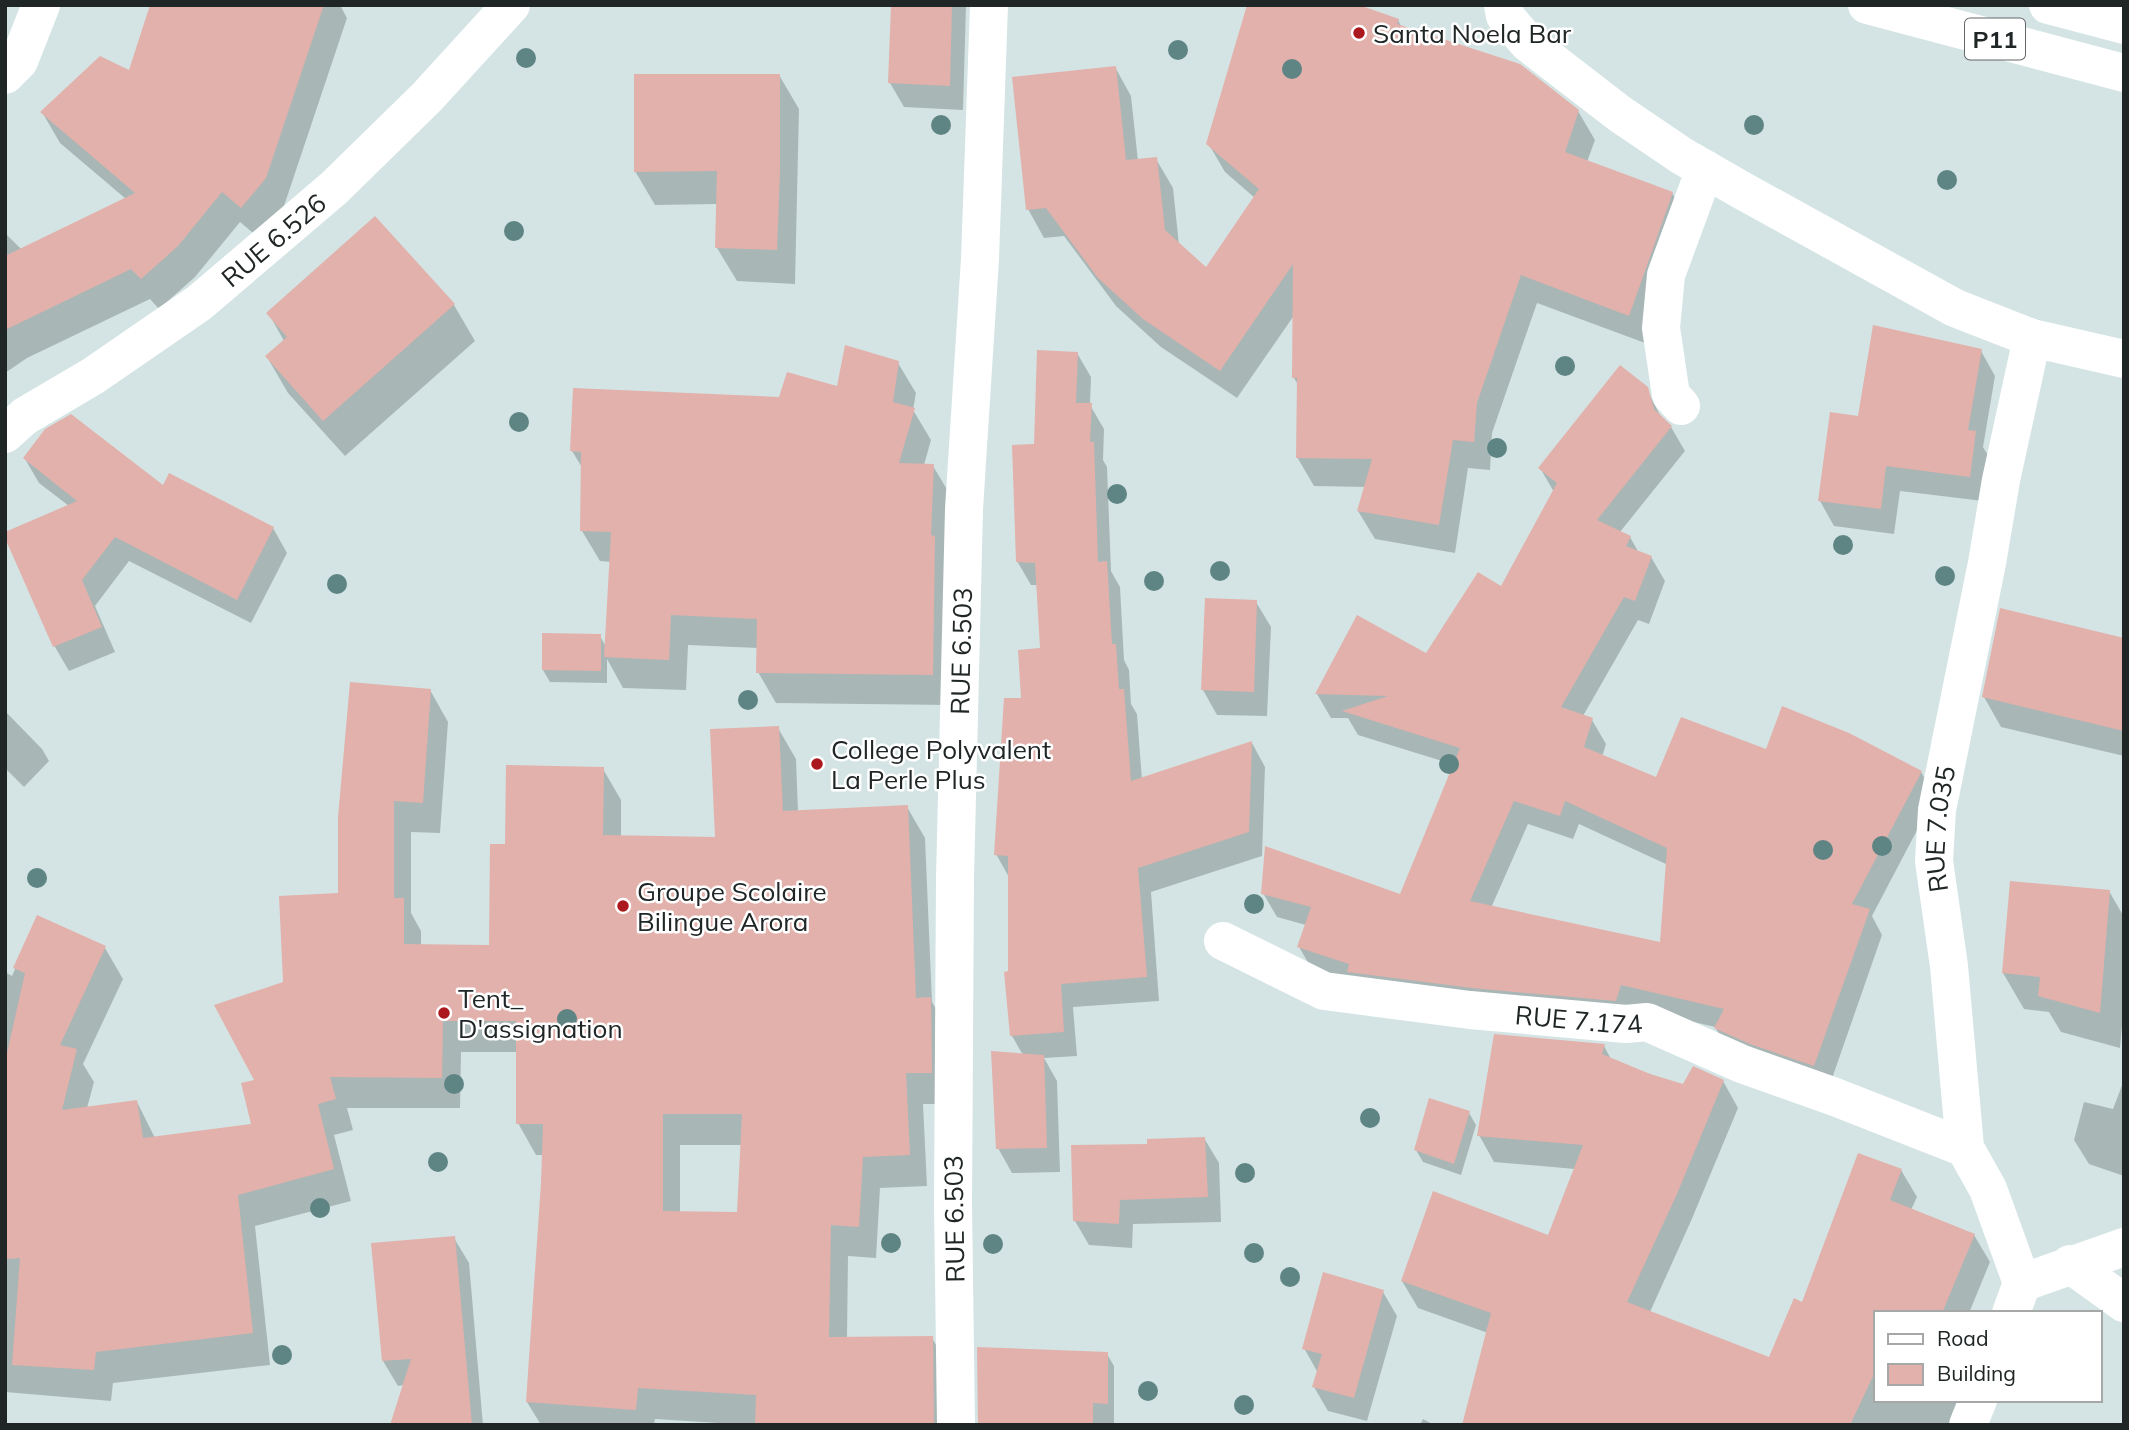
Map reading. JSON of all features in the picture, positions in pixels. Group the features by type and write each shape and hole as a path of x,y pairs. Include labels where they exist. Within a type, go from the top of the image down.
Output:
{"street":[{"path":"5,75 19,61 41,5"},
{"name":"RUE 6.526","path":"5,434 25,416 93,376 199,303 334,188 427,97 511,5"},
{"name":"RUE 6.503","path":"957,1425 953,1204 955,878 964,509 980,259 989,5"},
{"path":"1503,5 1505,16 1528,43 1620,114 1706,169 1955,308 2032,338 2124,359"},
{"name":"P11","path":"1867,5 2124,73"},
{"name":"P11","path":"2048,5 2124,25"},
{"path":"1681,406 1671,395 1661,328 1666,275 1706,169"},
{"name":"RUE 7.035","path":"2016,1298 1988,1189 1965,1148 1949,966 1934,861 1937,810 2001,480 2032,338"},
{"name":"RUE 7.174","path":"1223,941 1325,991 1470,1010 1626,1024 1647,1022 1742,1064 1965,1148"},
{"path":"2016,1298 2070,1264 2124,1247"},
{"path":"2070,1264 2124,1303"},
{"path":"1968,1425 1977,1402"}],"building":[{"path":"150,5 324,5 266,178 241,208 222,192 178,246 141,279 131,269 5,330 5,256 135,193 40,112 100,56 129,70"},
{"path":"891,5 952,5 950,86 888,83"},
{"path":"1247,5 1359,5 1399,19 1397,24 1520,64 1579,110 1565,152 1673,192 1629,316 1521,275 1477,403 1474,442 1453,440 1439,525 1357,511 1372,459 1296,458 1297,378 1292,378 1293,264 1220,371 1143,319 1098,278 1046,208 1026,210 1012,77 1116,66 1126,160 1157,157 1165,230 1206,267 1259,189 1206,144"},
{"path":"634,74 780,74 777,250 715,248 717,171 634,172"},
{"path":"375,216 455,304 323,421 265,356 287,337 266,313"},
{"path":"1873,325 1982,349 1968,430 1976,431 1970,477 1886,466 1881,509 1818,501 1830,412 1858,416"},
{"path":"845,345 899,361 893,402 915,408 899,463 934,464 931,535 935,536 933,675 756,673 757,619 671,615 669,660 604,657 611,532 580,531 581,452 570,451 573,388 779,397 787,372 837,386"},
{"path":"1037,350 1078,352 1076,403 1092,403 1090,442 1094,442 1098,562 1107,561 1112,644 1116,644 1119,689 1124,689 1131,781 1252,741 1249,832 1138,868 1147,977 1061,984 1064,1032 1010,1036 1004,972 1008,971 1008,856 994,855 1004,698 1021,698 1018,650 1040,648 1035,563 1016,562 1012,445 1034,444"},
{"path":"1620,365 1648,387 1654,409 1672,426 1597,520 1631,536 1626,546 1652,556 1635,601 1624,597 1561,707 1593,718 1584,747 1656,777 1681,717 1766,749 1782,706 1849,733 1922,771 1852,904 1870,909 1814,1066 1750,1044 1714,1028 1724,1009 1621,985 1616,1001 1472,988 1347,972 1349,964 1297,947 1311,907 1261,894 1265,846 1400,894 1460,748 1342,711 1388,696 1315,694 1357,615 1426,653 1478,572 1501,586 1557,483 1538,468","holes":["1514,801 1560,816 1565,801 1667,848 1660,942 1470,901"]},
{"path":"71,414 163,485 169,473 274,527 237,600 115,537 82,580 102,627 53,647 5,538 5,532 77,501 23,458 45,429"},
{"path":"1205,598 1257,600 1254,692 1201,690"},
{"path":"2000,608 2124,638 2124,731 1982,697"},
{"path":"542,633 601,634 601,671 542,670"},
{"path":"350,682 431,689 423,803 394,801 394,898 404,898 404,944 489,945 490,844 505,844 506,765 604,767 603,835 715,837 710,729 779,726 783,811 908,805 916,998 931,997 932,1073 906,1073 910,1155 863,1157 859,1227 831,1225 829,1337 933,1336 934,1425 755,1425 756,1395 638,1388 636,1410 526,1402 543,1124 516,1124 516,1021 443,1021 442,1078 330,1077 336,1099 318,1104 334,1169 238,1195 253,1333 96,1352 94,1370 12,1365 20,1258 5,1259 5,1062 25,973 13,968 37,915 106,946 60,1045 77,1049 62,1110 137,1100 143,1138 251,1124 241,1083 254,1080 214,1005 283,982 279,896 338,893 338,817","holes":["663,1114 742,1114 737,1212 663,1211"]},
{"path":"2010,881 2110,890 2100,1013 2038,996 2040,977 2002,973"},
{"path":"1494,1034 1605,1044 1602,1054 1683,1084 1693,1066 1724,1080 1677,1194 1627,1302 1769,1357 1794,1298 1802,1302 1858,1153 1902,1169 1890,1200 1975,1234 1943,1311 1874,1311 1874,1374 1850,1425 1462,1425 1491,1313 1401,1281 1433,1191 1548,1235 1583,1145 1477,1136"},
{"path":"991,1051 1044,1055 1047,1148 996,1149"},
{"path":"1429,1098 1470,1111 1454,1164 1414,1150"},
{"path":"1205,1137 1208,1197 1120,1200 1119,1224 1073,1221 1071,1145 1147,1144 1147,1139"},
{"path":"455,1236 472,1425 390,1425 411,1359 382,1361 371,1243"},
{"path":"1323,1272 1384,1290 1354,1398 1312,1387 1322,1354 1302,1349"},
{"path":"977,1347 1108,1352 1108,1404 1093,1403 1093,1425 978,1425"}],"place":[{"name":"Santa Noela Bar","path":"1359,33"},
{"name":"College Polyvalent La Perle Plus","path":"817,764"},
{"name":"Groupe Scolaire Bilingue Arora","path":"623,906"},
{"name":"Tent_ D'assignation","path":"444,1013"}]}
